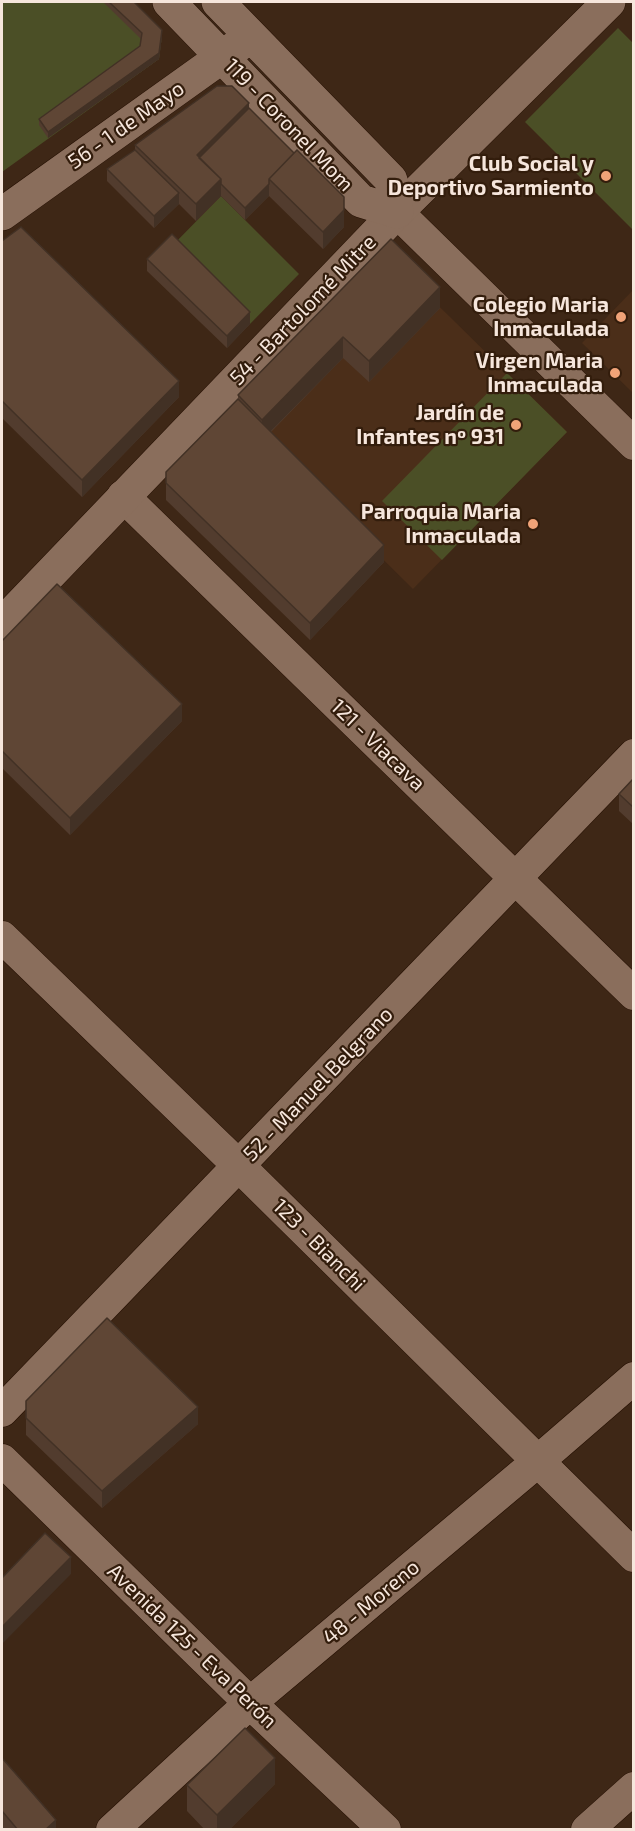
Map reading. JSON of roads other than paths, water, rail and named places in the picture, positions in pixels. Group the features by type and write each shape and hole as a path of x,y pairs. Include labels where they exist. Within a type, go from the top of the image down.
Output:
{"main road":[{"name":"119 - Coronel Mom","path":"169,2 361,201 397,212 391,180 218,2"},
{"name":"54 - Bartolomé Mitre","path":"2,624 397,212 609,2"},
{"name":"56 - 1 de Mayo","path":"2,214 251,36"}],"street":[{"path":"397,212 633,444"},
{"name":"121 - Viacava","path":"123,496 633,994"},
{"name":"52 - Manuel Belgrano","path":"2,1412 633,755"},
{"name":"123 - Bianchi","path":"2,937 239,1166 633,1556"},
{"name":"48 - Moreno","path":"112,1830 250,1703 537,1462 633,1378"},
{"name":"Avenida 125 - Eva Perón","path":"2,1460 250,1703 385,1830"},
{"path":"587,1830 633,1788"}],"place":[{"name":"Club Social y Deportivo Sarmiento","path":"606,176"},
{"name":"Colegio Maria Inmaculada","path":"621,317"},
{"name":"Virgen Maria Inmaculada","path":"615,373"},
{"name":"Jardín de Infantes nº 931","path":"516,425"},
{"name":"Parroquia Maria Inmaculada","path":"533,524"}]}
